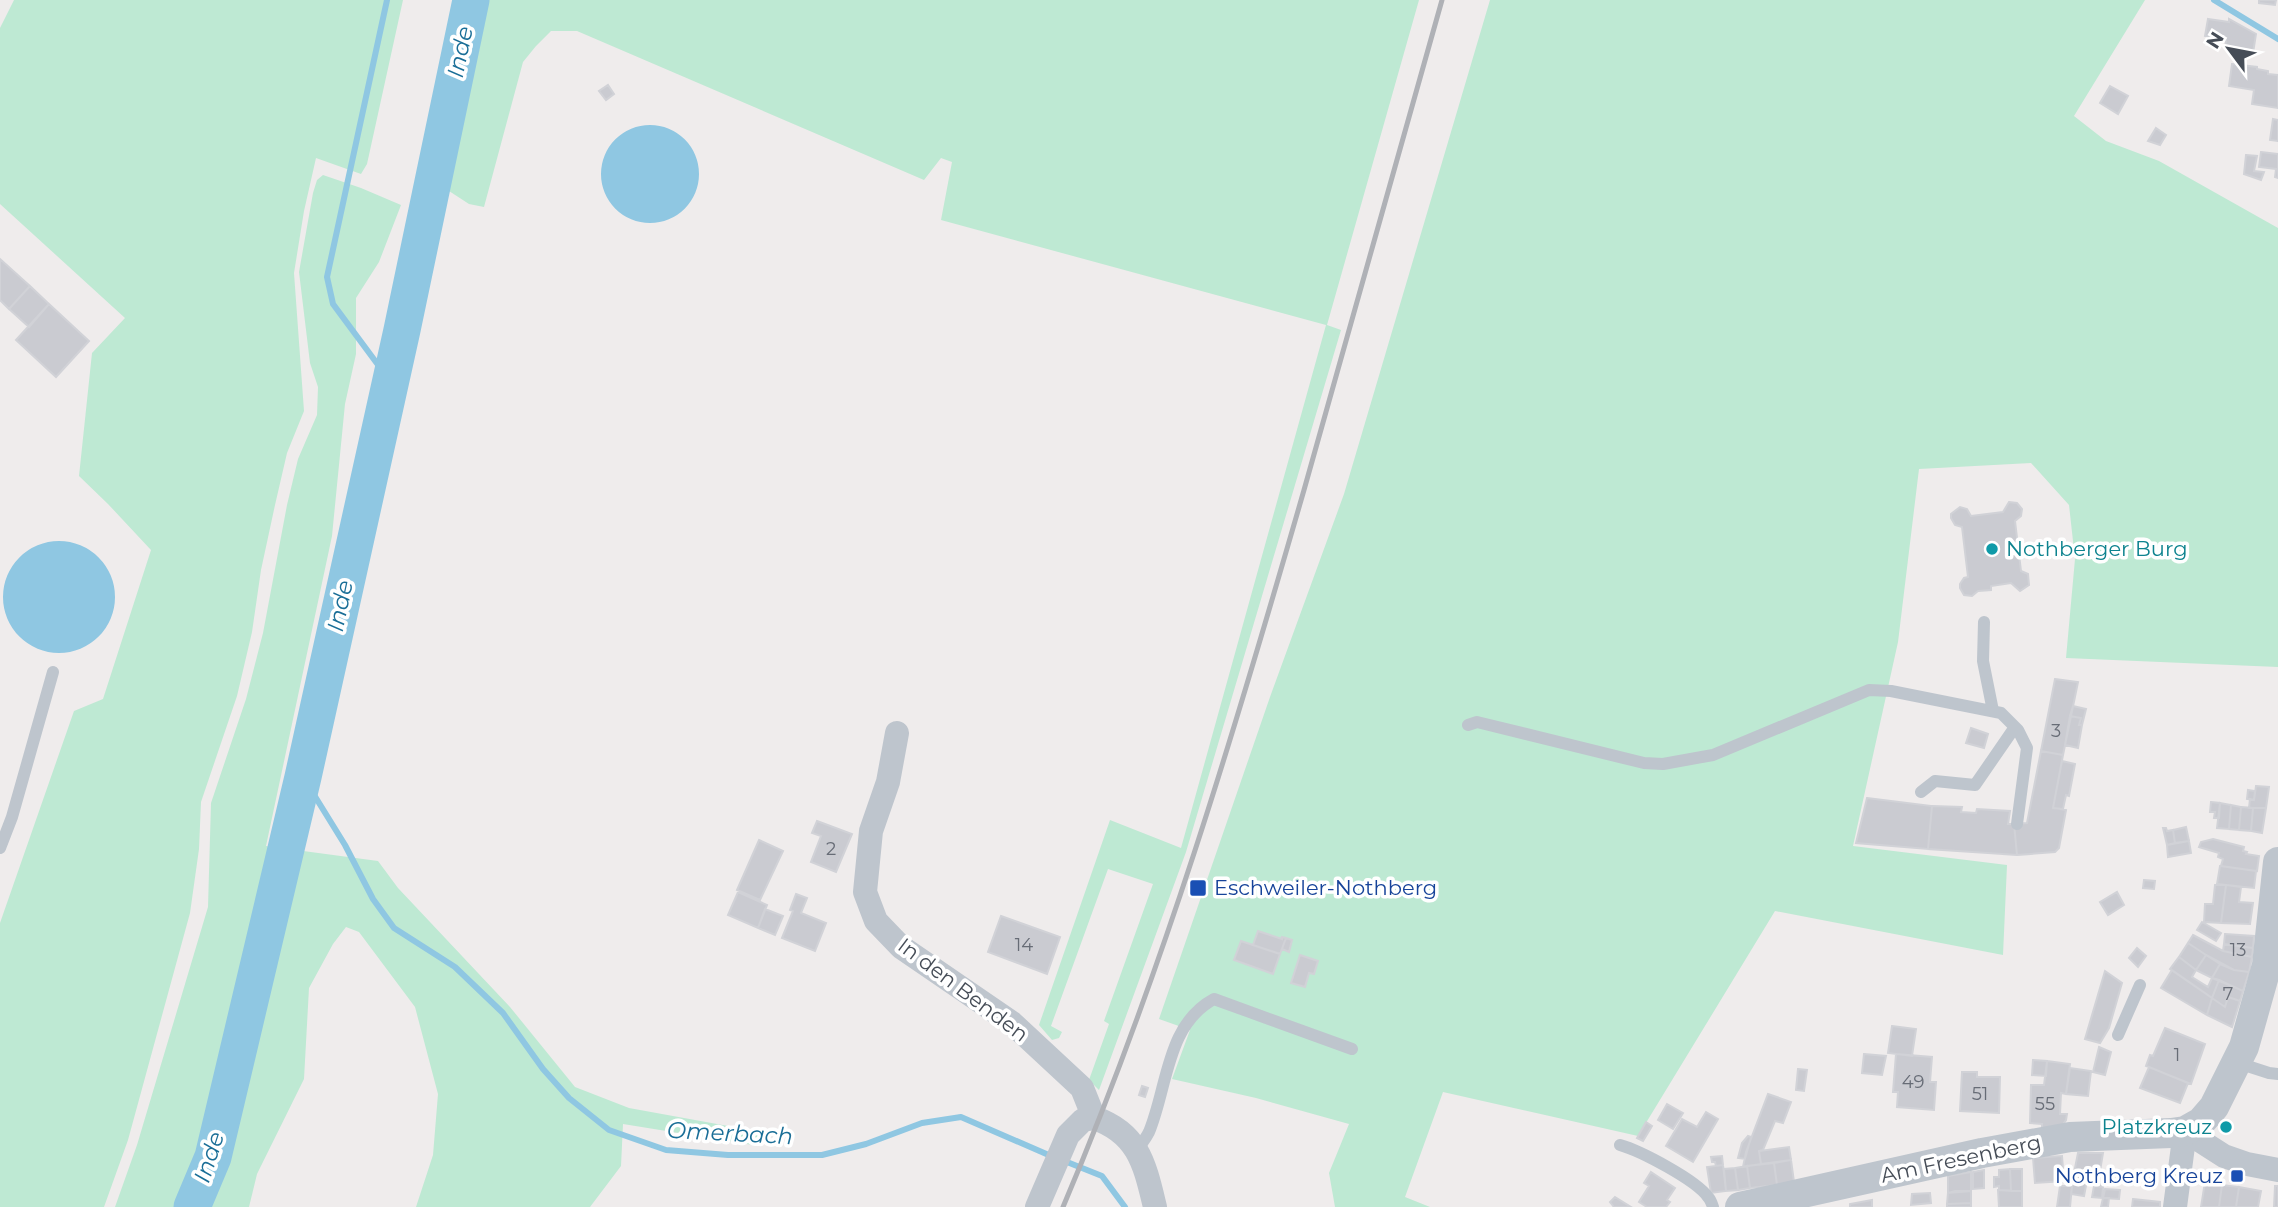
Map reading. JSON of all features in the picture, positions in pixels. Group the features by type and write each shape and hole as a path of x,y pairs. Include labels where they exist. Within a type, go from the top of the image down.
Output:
{"street":[{"name":"In den Benden","path":"897,733 888,782 871,831 865,892 876,921 901,947 1012,1023 1082,1088 1078,1128"},
{"path":"2185,1131 2201,1122 2214,1107 2244,1047 2267,965 2278,862"},
{"path":"1037,1207 1078,1128 1115,1128 1138,1150 1146,1168 1155,1207"},
{"path":"2185,1131 2224,1156 2278,1170"},
{"path":"2175,1207 2185,1131"},
{"name":"Am Fresenberg","path":"1740,1207 1982,1153 2058,1140 2185,1131"}],"lane":[{"path":"1984,622 1983,661 1993,711"},
{"path":"0,848 12,817 53,673"},
{"path":"1468,725 1477,722 1644,763 1663,764 1713,755 1869,690 1891,691 2001,713 2015,727 2027,748 2017,824"},
{"path":"1921,792 1935,781 1975,785 2015,727"},
{"path":"2118,1035 2140,985"},
{"path":"1138,1150 1149,1133 1176,1042 1189,1019 1204,1004 1214,999 1352,1049"},
{"path":"2237,1063 2278,1074"},
{"path":"1620,1145 1638,1151 1696,1186 1708,1196 1713,1207"}],"green space":[{"path":"14,0 403,0 367,164 361,174 316,158 294,273 304,411 287,453 237,696 201,802 199,849 190,913 128,1140 104,1207 0,1207 0,923 74,711 103,699 151,550 79,476 92,353 125,318 0,204 0,28"},
{"path":"488,0 1419,0 1327,325 1341,330 1186,852 1099,1090 1089,1080 1109,1024 1104,1021 1153,884 1108,869 1051,1026 1062,1032 1059,1038 1052,1040 1039,1025 1110,820 1181,848 1326,325 941,220 952,162 941,158 924,180 577,31 551,31 523,62 484,207 469,204 449,191"},
{"path":"1490,0 2145,0 2074,116 2106,141 2159,161 2278,228 2278,667 2066,658 2075,559 2069,505 2031,463 1919,469 1898,642 1853,846 2007,865 2003,955 1775,911 1638,1136 1443,1092 1405,1197 1430,1207 1335,1207 1329,1173 1349,1124 1256,1098 1172,1079 1190,1030 1159,1019 1270,697 1344,494"},
{"path":"323,175 401,205 379,262 356,298 356,354 345,404 332,536 266,846 378,861 398,888 510,1007 575,1087 629,1108 761,1132 759,1146 623,1124 621,1166 590,1207 416,1207 433,1155 438,1094 415,1007 359,932 346,927 333,944 309,988 304,1079 257,1174 249,1207 115,1207 137,1145 208,907 211,803 246,699 263,633 298,459 317,415 318,387 310,363 299,272 313,193 317,180"}],"water":[{"path":"650,125 669,129 685,139 695,155 699,174 695,193 685,209 669,219 650,223 631,219 615,209 605,193 601,174 605,155 615,139 631,129"},
{"path":"59,541 80,545 99,557 111,576 115,597 111,618 99,637 80,649 59,653 38,649 19,637 7,618 3,597 7,576 19,557 38,545"}],"building":[{"path":"2259,0 2276,0 2275,5 2259,3"},
{"path":"2208,19 2229,22 2229,19 2256,34 2253,53 2225,48 2226,40 2205,36"},
{"path":"2232,64 2257,67 2268,71 2268,74 2278,75 2278,108 2252,104 2254,90 2229,86"},
{"path":"608,85 614,94 606,100 599,91"},
{"path":"2110,86 2128,96 2118,114 2100,103"},
{"path":"2273,119 2278,120 2278,141 2270,140"},
{"path":"2156,128 2166,135 2160,145 2148,141"},
{"path":"2261,152 2278,154 2278,178 2275,177 2276,169 2259,167"},
{"path":"2246,155 2257,156 2254,171 2264,172 2261,180 2244,174"},
{"path":"0,259 30,286 9,309 0,300"},
{"path":"30,286 49,304 29,327 9,309"},
{"path":"49,304 89,341 56,377 16,340"},
{"name":"Nothberger Burg","path":"2009,502 2017,503 2022,509 2021,516 2015,521 2021,571 2028,574 2029,585 2020,591 2011,583 1991,586 1991,590 1978,591 1972,596 1964,595 1960,584 1968,577 1962,527 1955,525 1951,514 1960,507 1967,509 1971,516 2003,512"},
{"path":"2055,679 2078,682 2063,755 2041,751"},
{"path":"2073,706 2086,709 2082,725 2079,725 2081,718 2070,716"},
{"path":"2070,716 2081,718 2078,748 2065,745"},
{"path":"1971,728 1988,734 1984,748 1966,743"},
{"path":"2041,751 2063,755 2053,808 2066,810 2059,848 2055,852 2017,855 2014,824 2027,823"},
{"path":"2062,761 2075,764 2069,796 2066,795 2063,809 2053,808"},
{"path":"2256,786 2269,787 2266,808 2249,808 2250,799 2254,800"},
{"path":"2248,790 2255,791 2254,800 2247,799"},
{"path":"1867,798 1932,806 1928,849 1856,843"},
{"path":"2211,802 2220,803 2219,818 2214,818 2215,812 2210,812"},
{"path":"2220,803 2231,805 2229,829 2217,828"},
{"path":"2231,805 2241,807 2239,830 2229,829"},
{"path":"1932,806 1962,807 1961,812 1976,813 1977,809 2010,811 2008,824 2014,824 2017,855 1928,849"},
{"path":"2241,807 2253,808 2251,831 2239,830"},
{"path":"2253,808 2266,808 2262,833 2251,831"},
{"path":"817,821 852,834 836,872 811,862 821,836 812,833"},
{"path":"2186,827 2189,841 2175,843 2173,830"},
{"path":"2163,828 2167,831 2173,830 2175,843 2167,845"},
{"path":"2213,839 2244,847 2246,854 2259,856 2257,871 2221,866 2223,859 2218,857 2219,853 2199,847 2201,842"},
{"path":"759,840 783,851 760,900 737,890"},
{"path":"2189,841 2191,853 2168,857 2167,845"},
{"path":"2220,866 2256,871 2254,888 2217,884"},
{"path":"2144,880 2155,881 2154,889 2143,888"},
{"path":"2215,885 2226,885 2221,923 2204,922 2205,904 2213,904"},
{"path":"2226,885 2241,887 2239,902 2253,903 2250,924 2221,923"},
{"path":"738,892 767,905 758,928 728,915"},
{"path":"2117,892 2124,905 2108,915 2100,902"},
{"path":"796,894 807,898 801,913 826,923 815,951 782,938 793,911 790,910"},
{"path":"765,909 783,916 775,935 758,928"},
{"path":"1001,916 1060,937 1047,974 988,952"},
{"path":"2202,922 2221,933 2216,941 2197,930"},
{"path":"1258,931 1286,938 1280,954 1253,945"},
{"path":"2225,934 2254,936 2253,948 2224,944"},
{"path":"2193,935 2223,951 2252,957 2249,972 2234,970 2206,955 2188,943"},
{"path":"1286,938 1292,940 1289,952 1282,949"},
{"path":"1241,941 1280,954 1273,974 1234,960"},
{"path":"2188,943 2206,955 2196,970 2179,957"},
{"path":"2224,944 2253,948 2252,957 2223,951"},
{"path":"2137,948 2146,956 2138,967 2129,958"},
{"path":"1300,955 1318,961 1314,974 1309,973 1305,987 1291,983"},
{"path":"2206,955 2220,964 2212,978 2196,970"},
{"path":"2179,957 2196,970 2192,977 2208,987 2212,978 2219,980 2212,998 2170,969"},
{"path":"2220,964 2249,972 2243,991 2212,978"},
{"path":"2172,970 2212,998 2207,1015 2161,988"},
{"path":"2105,971 2122,983 2109,1028 2100,1043 2085,1039"},
{"path":"2219,980 2243,991 2240,1001 2228,997 2225,1007 2212,998"},
{"path":"2228,997 2240,1001 2232,1027 2207,1015 2212,998 2225,1007"},
{"path":"1892,1026 1916,1029 1912,1056 1888,1053"},
{"path":"2165,1028 2205,1044 2191,1084 2146,1066"},
{"path":"2099,1047 2111,1052 2105,1075 2093,1072"},
{"path":"1864,1054 1886,1056 1882,1075 1862,1073"},
{"path":"1896,1054 1932,1057 1930,1082 1936,1082 1934,1110 1897,1107 1898,1092 1893,1092"},
{"path":"2033,1060 2047,1061 2046,1076 2032,1075"},
{"path":"2047,1061 2070,1064 2066,1094 2061,1093 2060,1114 2067,1114 2062,1126 2042,1130 2042,1124 2030,1123 2031,1085 2044,1085"},
{"path":"2149,1067 2188,1083 2180,1103 2140,1088"},
{"path":"2070,1068 2091,1071 2088,1096 2066,1094"},
{"path":"1798,1069 1807,1070 1804,1091 1796,1090"},
{"path":"1962,1072 1977,1072 1977,1077 2000,1077 1999,1113 1960,1111"},
{"path":"1142,1086 1148,1088 1145,1097 1139,1095"},
{"path":"1768,1094 1791,1102 1783,1123 1775,1121 1763,1150 1759,1151 1761,1164 1743,1167 1746,1152"},
{"path":"1667,1104 1683,1113 1673,1129 1658,1120"},
{"path":"1706,1112 1718,1119 1693,1162 1666,1146 1682,1119 1697,1127"},
{"path":"1646,1122 1652,1126 1643,1141 1637,1138"},
{"path":"1748,1136 1751,1137 1745,1159 1738,1158 1742,1143"},
{"path":"1789,1147 1791,1160 1761,1164 1759,1151"},
{"path":"2078,1153 2103,1153 2100,1171 2089,1169 2088,1175 2074,1173"},
{"path":"1722,1156 1723,1165 1716,1166 1715,1162 1712,1162 1711,1157"},
{"path":"2062,1156 2064,1181 2035,1183 2033,1158"},
{"path":"1791,1160 1794,1182 1777,1185 1774,1163"},
{"path":"1774,1163 1777,1185 1750,1188 1747,1166"},
{"path":"1723,1165 1726,1191 1711,1193 1707,1167"},
{"path":"1747,1166 1750,1188 1738,1190 1735,1168"},
{"path":"1735,1168 1738,1190 1726,1191 1724,1169"},
{"path":"2010,1169 2011,1191 1999,1190 1999,1186 1994,1187 1994,1177 1999,1177 1999,1170"},
{"path":"2010,1169 2022,1169 2022,1191 2011,1191"},
{"path":"1984,1170 1984,1188 1973,1189 1973,1172"},
{"path":"1651,1172 1675,1188 1666,1207 1647,1207 1639,1202 1649,1186 1644,1183"},
{"path":"1971,1172 1971,1191 1948,1193 1948,1176"},
{"path":"2074,1173 2088,1175 2084,1196 2071,1194"},
{"path":"2097,1176 2104,1178 2103,1187 2095,1186"},
{"path":"2205,1182 2222,1185 2219,1207 2201,1207"},
{"path":"2222,1185 2239,1187 2236,1207 2219,1207"},
{"path":"2060,1186 2072,1186 2070,1207 2057,1207"},
{"path":"2094,1186 2103,1187 2102,1198 2092,1197"},
{"path":"2275,1186 2278,1186 2278,1207 2274,1207"},
{"path":"2239,1187 2261,1191 2258,1207 2236,1207"},
{"path":"2105,1189 2120,1190 2119,1199 2103,1198"},
{"path":"1998,1190 2022,1191 2022,1207 1999,1207"},
{"path":"1971,1191 1971,1203 1947,1204 1948,1193"},
{"path":"1930,1193 1931,1203 1911,1205 1912,1194"},
{"path":"1615,1197 1631,1207 1614,1207 1610,1202"},
{"path":"2103,1198 2109,1198 2108,1207 2101,1207"},
{"path":"2133,1199 2160,1202 2160,1207 2132,1207"},
{"path":"1872,1200 1872,1207 1850,1207 1850,1204"},
{"path":"1971,1203 1971,1207 1947,1207 1947,1204"}],"waterway":[{"path":"387,0 327,277 333,304 390,381"},
{"name":"Inde","path":"192,1207 213,1157 303,777 402,330 471,0"},
{"path":"2214,0 2278,39"},
{"name":"Omerbach","path":"303,777 345,845 373,899 394,928 455,967 503,1013 543,1069 569,1098 609,1130 666,1150 728,1155 822,1155 866,1144 922,1123 961,1117 1051,1156"},
{"name":"Omerbach","path":"1062,1160 1102,1176 1125,1207"}],"railway":[{"path":"1063,1207 1133,1031 1223,762 1304,490 1442,0"}],"place":[{"name":"Nothberger Burg","path":"1992,549"},
{"name":"Eschweiler-Nothberg","path":"1198,888"},
{"name":"Platzkreuz","path":"2226,1127"},
{"name":"Nothberg Kreuz","path":"2237,1176"}]}
